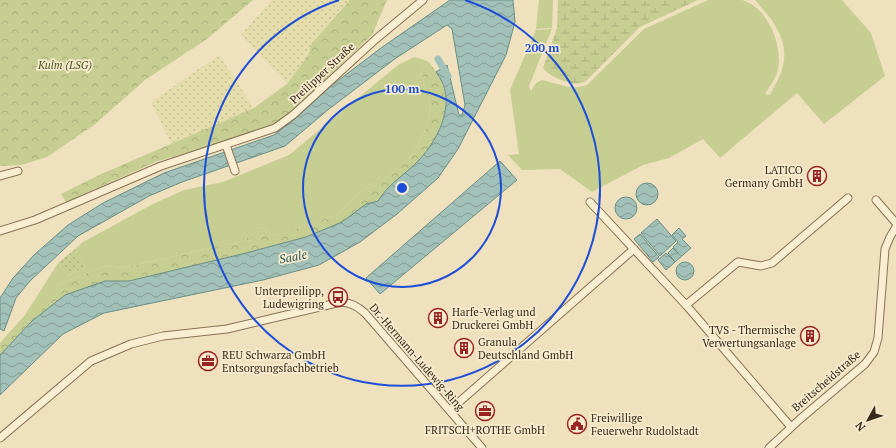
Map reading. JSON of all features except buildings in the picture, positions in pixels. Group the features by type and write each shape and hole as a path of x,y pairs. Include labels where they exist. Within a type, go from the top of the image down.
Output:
{"street":[{"name":"Preilipper Straße","path":"0,231 35,220 161,166 227,147 265,133 284,123 376,39 423,0"},
{"path":"227,147 235,169"},
{"path":"0,176 18,170"},
{"path":"686,305 738,262 761,266 772,263 848,198"},
{"path":"876,200 896,223"},
{"path":"590,202 686,305 791,427"},
{"name":"Breitscheidstraße","path":"770,448 791,427 865,364 874,352 878,338 885,249 896,227"},
{"path":"450,410 634,249"},
{"name":"Dr.-Hermann-Ludewig-Ring","path":"0,438 91,361 131,344 164,336 227,329 341,302 358,307 365,313 482,448"}],"shaded area":[{"path":"272,0 350,0 312,43 309,56 287,84 241,35"},
{"path":"219,55 254,108 171,144 151,102"}],"green space":[{"name":"Kulm (LSG)","path":"0,0 253,0 207,39 145,80 94,125 47,157 21,165 0,166"},
{"path":"350,0 387,0 372,35 291,112 270,126 225,142 158,161 66,202 61,194 99,175 254,108 287,84 308,56 312,43"},
{"path":"539,0 553,0 552,28 536,29"},
{"path":"558,0 698,0 640,27 587,80 576,84 560,80 543,68 557,28"},
{"path":"708,0 742,0 759,10 772,28 776,39 779,60 776,76 765,94 770,95 780,76 784,59 784,49 778,31 768,15 755,0 842,0 871,33 885,76 824,124 797,93 720,158 703,139 669,158 643,165 592,192 560,169 522,170 508,155 519,154 510,90 536,30 552,29 529,86 532,96 531,91 536,83 542,80 573,88 587,85 644,29"},
{"path":"414,57 428,61 421,71 431,108 426,129 412,155 385,179 368,185 337,215 274,236 262,227 245,240 123,268 104,266 58,285 25,315 58,263 68,275 85,268 75,249 83,242 153,204 184,190 223,182 289,155 398,65"},
{"path":"428,61 440,77 444,90 445,112 439,132 427,151 414,166 393,184 378,201 366,204 343,222 306,237 129,281 105,281 32,321 0,355 0,343 25,315 58,285 104,266 123,268 245,240 262,227 274,236 337,215 368,185 385,179 412,155 426,129 431,108 421,71"},
{"path":"75,249 85,268 68,275 58,263"}],"water":[{"name":"Saale","path":"450,0 513,0 515,22 506,55 458,149 438,178 397,214 360,242 319,265 263,280 104,313 63,334 0,395 0,355 32,321 65,295 105,281 129,281 306,237 342,222 366,204 378,201 392,184 419,160 434,141 444,118 446,106 446,94 436,72 447,65 459,115 462,115 465,105 452,29 447,25 396,58 329,109 285,146 182,182 149,196 78,236 30,281 16,298 4,331 0,329 0,298 13,278 34,255 68,225 103,203 164,173 274,135 296,118 331,86 381,48"},
{"path":"500,161 517,180 380,294 366,278"},
{"path":"647,183 655,186 658,194 655,202 647,205 639,202 636,194 639,186"},
{"path":"626,197 634,200 637,208 634,216 626,219 618,216 615,208 618,200"},
{"path":"657,219 676,241 660,256 641,233"},
{"path":"679,228 686,236 682,239 691,248 675,262 668,253 673,248 678,253 673,247 678,242 672,235"},
{"path":"640,234 659,257 653,262 634,239"},
{"path":"666,253 675,262 666,270 658,260"},
{"path":"685,262 691,265 694,271 691,277 685,280 679,277 676,271 679,265"}],"waterway":[{"path":"438,59 448,76"}],"place":[{"name":"LATICO Germany GmbH","path":"817,176"},
{"name":"Unterpreilipp, Ludewigring","path":"338,297"},
{"name":"Harfe-Verlag und Druckerei GmbH","path":"438,318"},
{"name":"TVS - Thermische Verwertungsanlage","path":"810,336"},
{"name":"Granula Deutschland GmbH","path":"464,348"},
{"name":"REU Schwarza GmbH Entsorgungsfachbetrieb","path":"208,361"},
{"name":"FRITSCH+ROTHE GmbH","path":"485,411"},
{"name":"Freiwillige Feuerwehr Rudolstadt","path":"577,424"}]}
